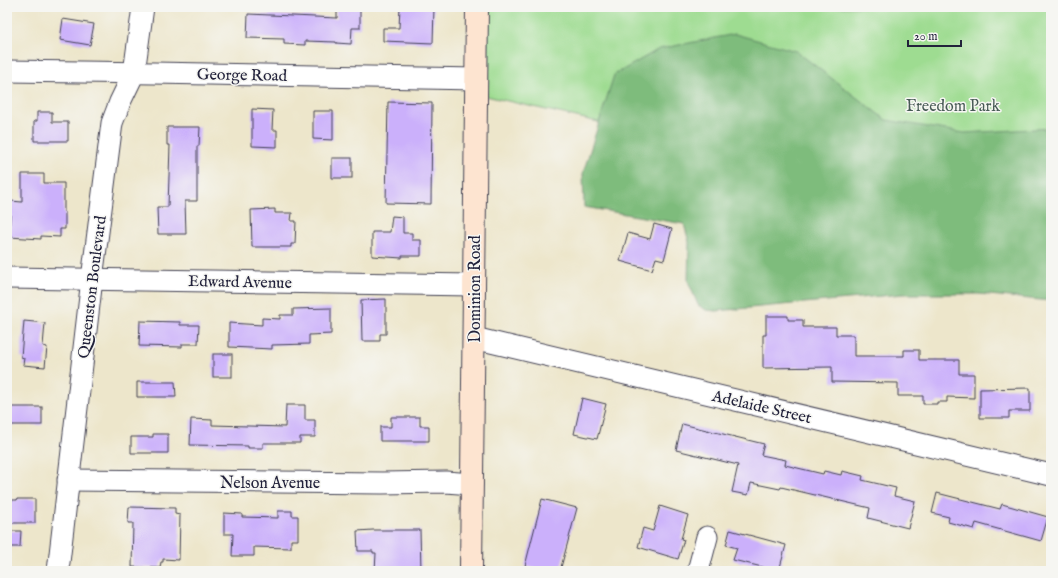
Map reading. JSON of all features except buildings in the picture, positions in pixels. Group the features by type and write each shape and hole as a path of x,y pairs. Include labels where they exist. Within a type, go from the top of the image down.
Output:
{"main road":[{"name":"Dominion Road","path":"471,571 477,7"}],"street":[{"name":"Queenston Boulevard","path":"58,571 112,123 134,73 143,7"},
{"name":"George Road","path":"7,71 476,79"},
{"name":"Edward Avenue","path":"7,278 474,285"},
{"name":"Adelaide Street","path":"474,338 1051,475"},
{"name":"Nelson Avenue","path":"68,480 382,483 446,482 472,484"},
{"path":"698,571 707,537"}],"green space":[{"name":"Freedom Park","path":"487,7 1051,7 1051,227 486,96"},
{"path":"735,34 796,51 886,120 964,133 1051,128 1051,301 979,294 903,294 716,311 706,310 698,305 688,281 689,242 684,224 584,207 583,173 614,75 659,49"}]}
